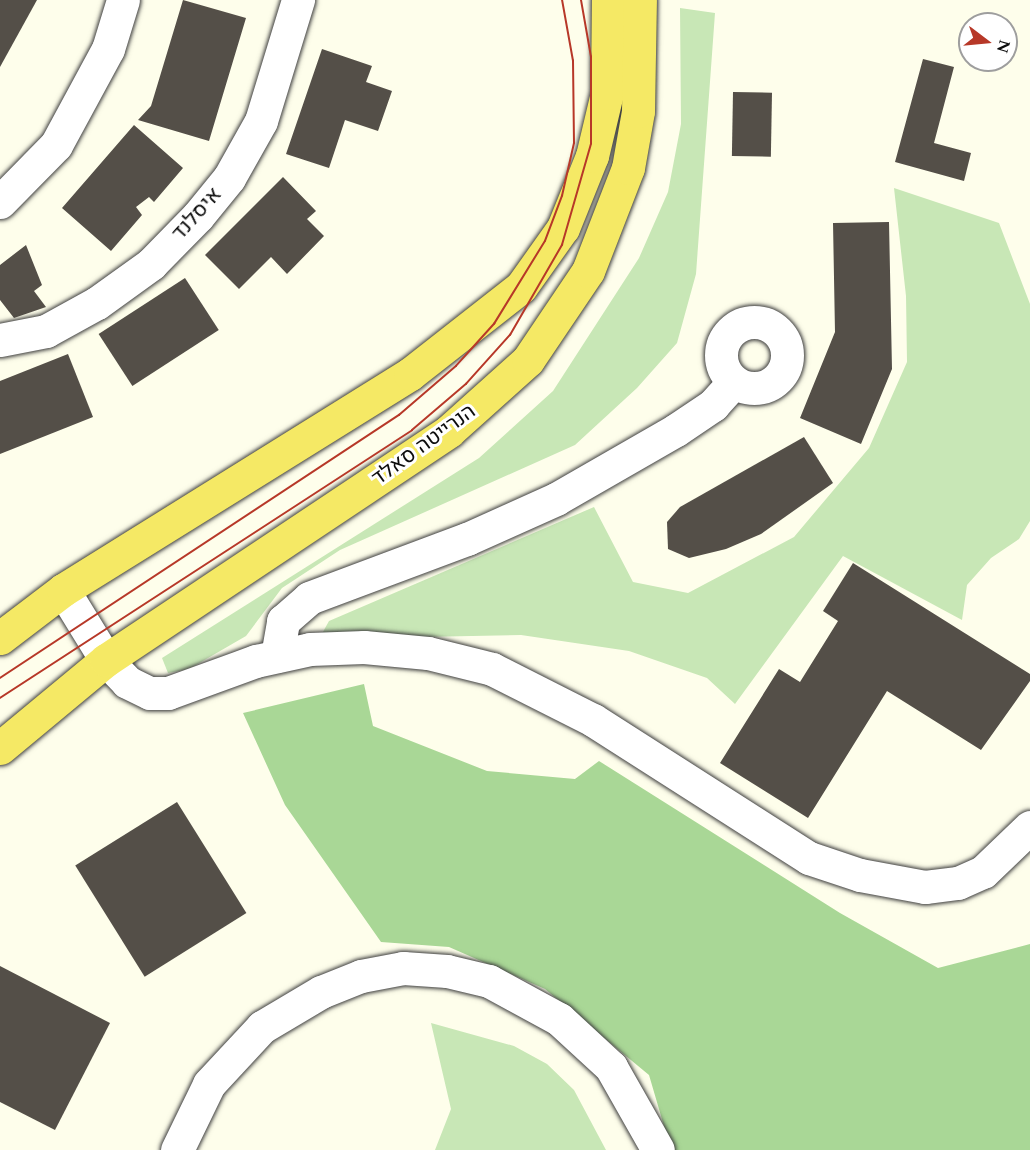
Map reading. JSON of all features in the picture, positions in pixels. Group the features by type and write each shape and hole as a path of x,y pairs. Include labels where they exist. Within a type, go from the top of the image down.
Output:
{"main road":[{"path":"0,638 63,590 410,374 521,287 563,228 592,156 607,93 608,0"},
{"name":"הנרייטה סאלד","path":"0,748 106,660 450,431 528,360 588,271 628,168 638,111 640,0"}],"street":[{"path":"0,202 62,135 108,49 123,0"},
{"name":"איסלנד","path":"0,340 46,331 97,303 151,264 198,216 230,178 261,121 298,0"},
{"path":"277,656 283,621 309,598 467,539 556,499 676,430 713,405 734,382"},
{"path":"63,590 106,660 127,682 158,694 277,656 364,646 449,656 492,669 593,720 809,858 861,875 925,887 957,883 983,872 1030,827"},
{"path":"177,1150 208,1084 262,1028 321,992 361,976 403,968 447,971 489,981 559,1018 611,1067 658,1150"},
{"path":"198,1150 239,1080 279,1039 361,996 417,989 482,1001 539,1029 587,1072 621,1122 634,1150"}],"green space":[{"path":"680,8 715,13 696,274 677,343 637,388 575,445 340,550 282,588 246,636 189,669 168,673 162,658 479,458 553,391 639,258 668,192 681,124"},
{"path":"894,188 999,223 1030,304 1030,521 1019,539 991,558 967,585 962,620 843,556 735,704 707,678 629,651 521,635 319,639 329,621 594,507 633,582 688,593 794,537 869,448 907,362 906,296"},
{"path":"364,684 373,726 487,771 575,779 599,761 840,913 938,968 1030,944 1030,1150 671,1150 649,1075 545,989 449,947 381,942 285,805 243,713"},
{"path":"431,1023 514,1046 547,1064 574,1090 606,1150 435,1150 451,1109"}],"building":[{"path":"0,0 37,0 0,67"},
{"path":"183,0 246,18 209,141 138,120 151,106"},
{"path":"322,49 372,66 366,82 392,91 378,131 345,120 329,168 286,154"},
{"path":"923,59 954,67 934,143 971,153 964,181 895,162"},
{"path":"733,92 772,93 771,157 732,156"},
{"path":"134,125 183,168 154,202 149,197 136,207 142,215 111,251 62,208"},
{"path":"283,177 316,211 307,219 324,236 287,274 271,257 239,289 205,255"},
{"path":"889,222 892,369 861,444 800,418 835,332 833,223"},
{"path":"26,245 42,285 34,291 46,307 14,318 0,300 0,265"},
{"path":"185,278 219,330 132,386 99,334"},
{"path":"68,354 93,417 0,454 0,381"},
{"path":"804,437 833,483 761,534 726,549 689,558 668,549 667,522 680,507"},
{"path":"853,563 1030,674 1030,681 981,750 887,691 808,818 720,763 779,669 800,682 838,621 823,611"},
{"path":"177,802 246,913 145,977 75,866"},
{"path":"0,966 110,1023 55,1130 0,1102"}],"tram line":[{"path":"0,678 399,415 456,366 494,324 545,241 562,196 574,143 573,61 562,0"},
{"path":"0,698 412,430 466,384 510,335 562,245 591,144 591,57 581,0"}]}
